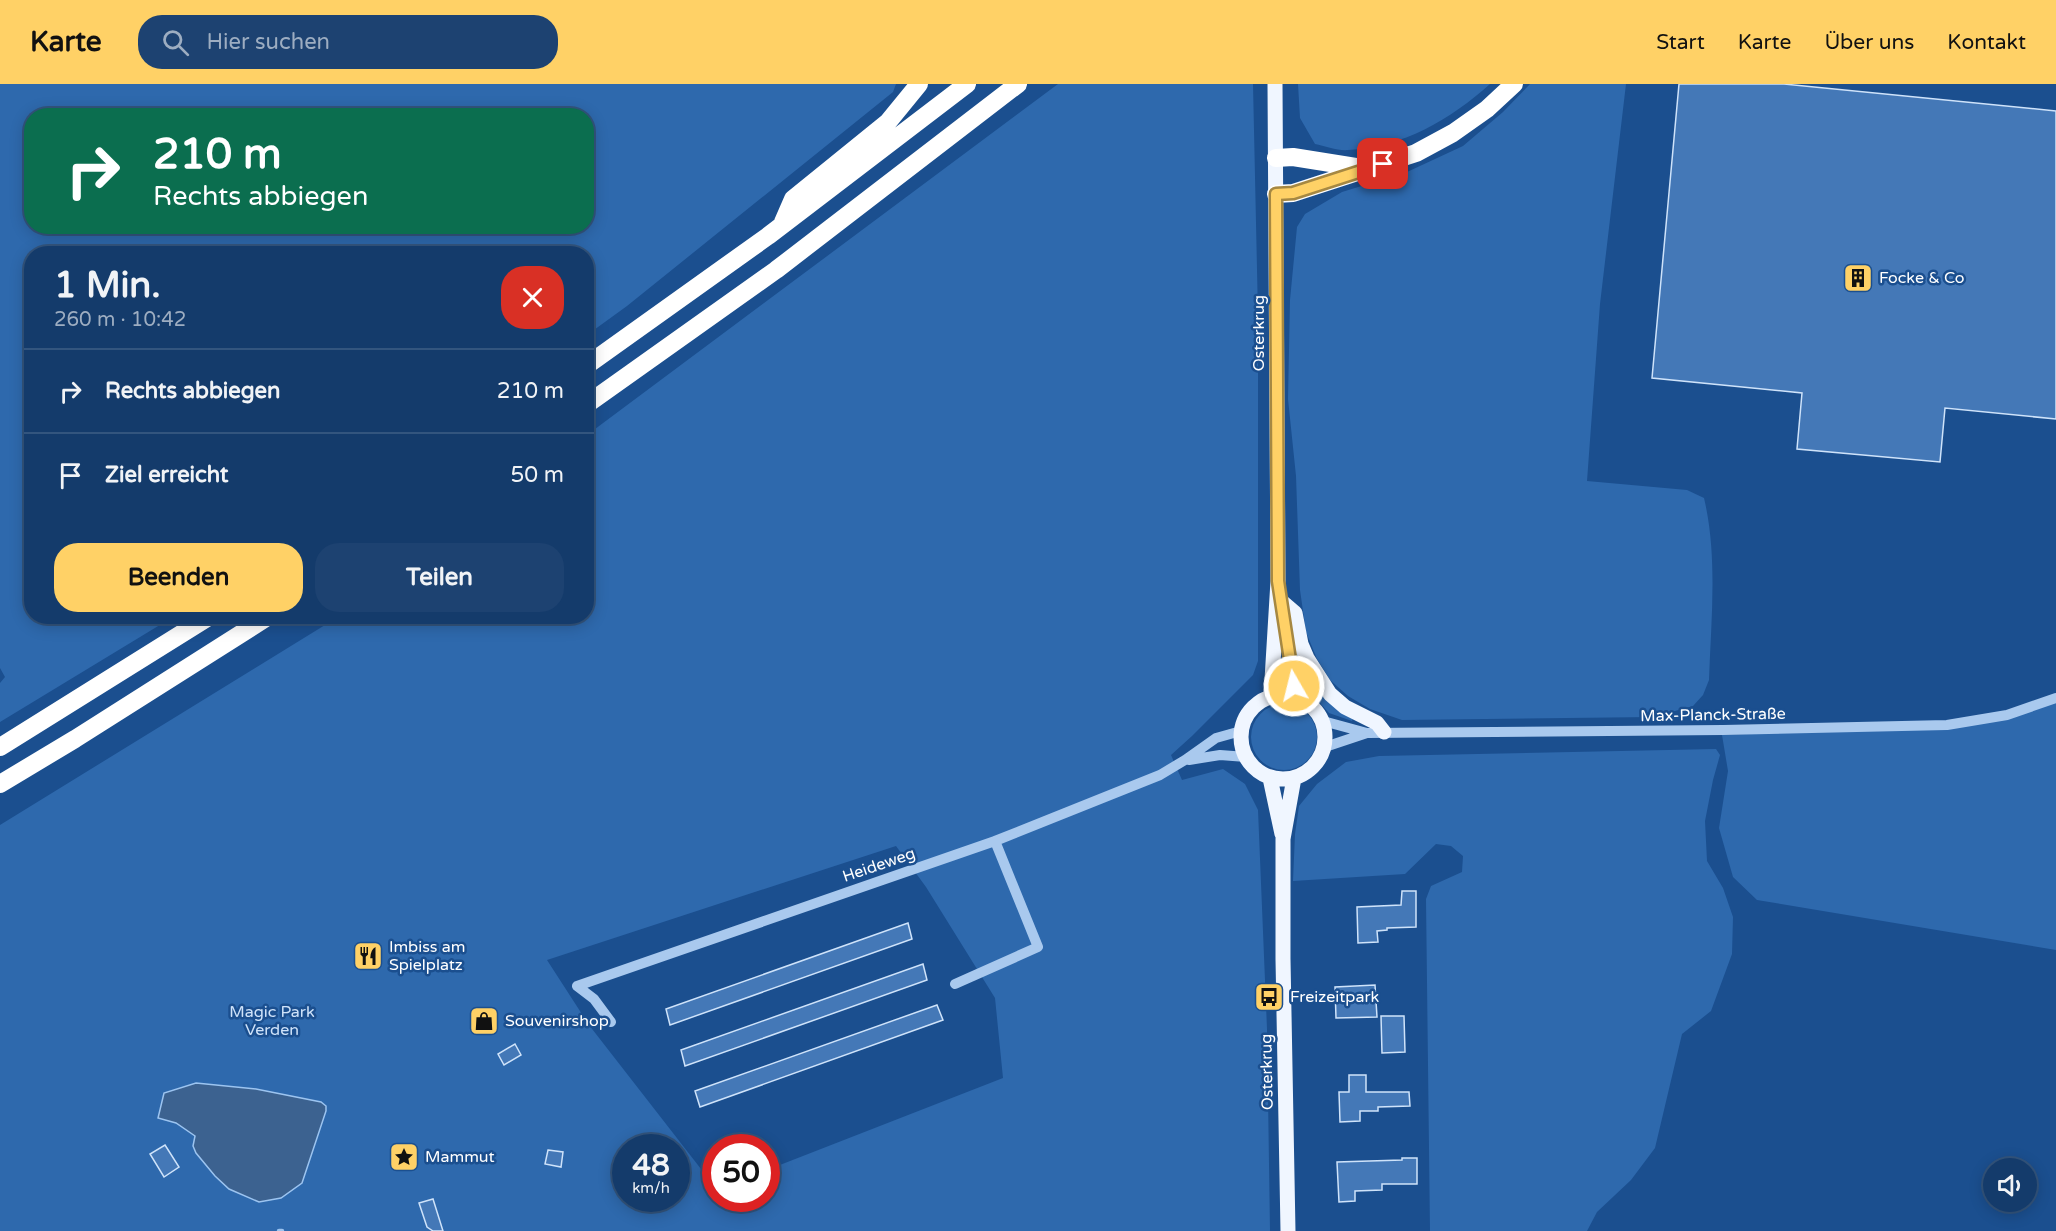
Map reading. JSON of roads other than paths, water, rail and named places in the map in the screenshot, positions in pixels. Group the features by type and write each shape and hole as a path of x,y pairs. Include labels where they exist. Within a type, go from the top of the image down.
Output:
{"highway":[{"path":"782,225 793,199 888,122 919,84"},
{"path":"594,360 782,225 966,84"},
{"path":"594,399 776,270 1018,84"},
{"path":"1276,194 1293,193 1416,153 1453,133 1486,109 1514,84"},
{"path":"1276,158 1293,157 1367,169"},
{"path":"0,747 197,624"},
{"path":"0,784 257,624"}],"main road":[{"name":"Osterkrug","path":"1271,696 1278,581 1275,84"},
{"name":"Osterkrug","path":"1278,581 1296,696"},
{"path":"1281,601 1294,613 1301,644 1307,658 1330,694 1345,707 1377,723 1384,732"},
{"path":"1284,694 1296,696 1312,706 1323,720 1326,732 1325,747 1315,766 1306,774 1284,780 1270,778 1254,768 1246,757 1242,748 1241,731 1253,707 1271,696 1284,694"},
{"name":"Osterkrug","path":"1270,778 1283,839"},
{"name":"Osterkrug","path":"1288,1231 1283,839 1294,778"}],"street":[{"name":"Max-Planck-Straße","path":"1325,747 1367,733 1384,732 1947,725 2007,715 2056,698"},
{"name":"Max-Planck-Straße","path":"1323,720 1367,733"},
{"name":"Heideweg","path":"611,1022 594,999 577,986 995,841 1160,775 1216,738 1241,731"},
{"name":"Heideweg","path":"1185,760 1220,755 1246,757"},
{"path":"955,984 1038,947 995,841"}],"place":[{"name":"Focke & Co","path":"1858,278"},
{"name":"Imbiss am Spielplatz","path":"368,956"},
{"name":"Freizeitpark","path":"1269,997"},
{"name":"Souvenirshop","path":"484,1021"},
{"name":"Mammut","path":"404,1157"}],"park label":[{"name":"Magic Park Verden","path":"272,1021"}]}
